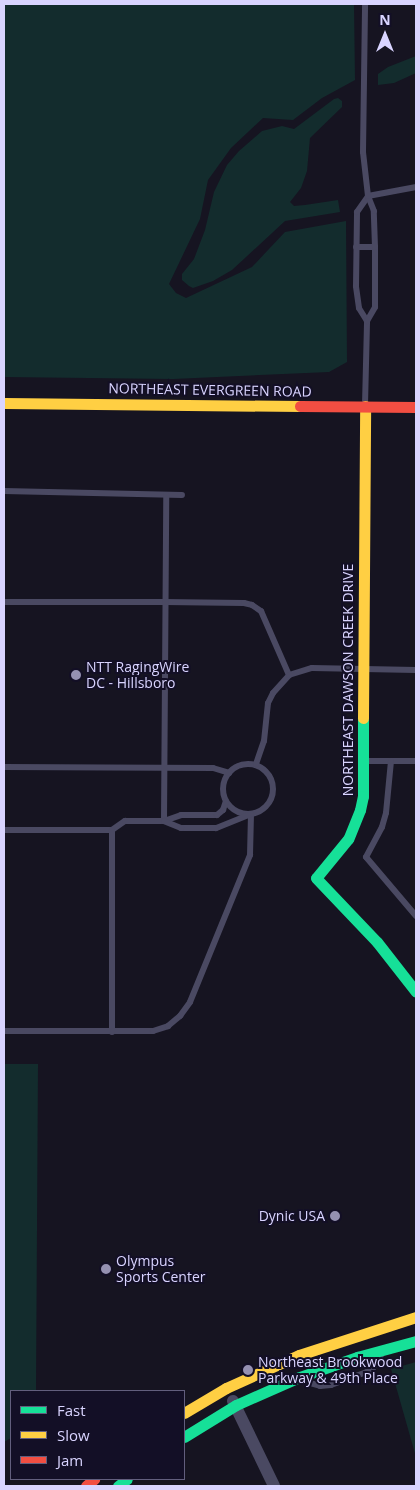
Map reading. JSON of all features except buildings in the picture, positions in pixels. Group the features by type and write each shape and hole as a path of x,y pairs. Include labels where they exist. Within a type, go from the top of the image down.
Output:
{"main road":[{"name":"NORTHEAST EVERGREEN ROAD","path":"4,403 416,407"},
{"name":"NORTHEAST DAWSON CREEK DRIVE","path":"365,406 363,796 355,824 348,839 316,878 377,942 416,992"},
{"path":"185,1411 226,1388 326,1344 416,1318"},
{"path":"185,1436 236,1406 297,1378 382,1350 416,1341"}],"street":[{"path":"226,1388 274,1486"}],"lane":[{"path":"365,4 363,152 368,196 374,211 375,247 375,307 367,320 365,406"},
{"path":"367,320 359,308 357,298 357,212 368,196 416,187"},
{"path":"356,247 375,247"},
{"path":"4,491 182,495"},
{"path":"164,821 166,495"},
{"path":"4,602 165,602 252,605 261,611 289,674"},
{"path":"256,764 264,741 268,703 273,693 289,674 312,668 416,670"},
{"path":"364,761 416,761"},
{"path":"390,761 386,813 382,827 366,857 416,916"},
{"path":"164,821 181,828 216,828 260,811 268,805 273,796 274,786 271,777 256,764 236,766 224,781 223,791 226,801 232,808 241,813 251,814"},
{"path":"4,767 213,768 229,773"},
{"path":"4,830 112,830 126,821 164,821 181,815 217,815 223,810 226,801"},
{"path":"4,1031 112,1032 161,1030 180,1016 190,1002 250,855 251,814"},
{"path":"112,830 112,1032"},
{"path":"297,1378 310,1384 331,1384 373,1368 382,1350"}],"green space":[{"path":"4,4 354,4 355,80 322,98 293,120 263,118 231,148 208,180 200,219 169,284 176,293 186,298 252,267 285,232 346,221 347,362 329,372 173,379 4,377"},
{"path":"416,56 416,73 394,83 378,85 378,74 388,67"},
{"path":"338,98 342,101 342,107 310,138 307,171 301,188 290,202 294,206 338,200 340,212 285,221 232,270 213,281 193,288 189,286 182,280 182,274 194,259 205,230 214,192 227,165 239,151 262,131 282,126 294,129"},
{"path":"4,1064 38,1064 36,1390 10,1390 10,1439 4,1442"},
{"path":"416,1362 416,1457 391,1369"}],"traffic: fast":[{"path":"363,718 363,796 360,810 348,839 316,878 377,942 416,992"},
{"path":"185,1436 236,1405 297,1378 357,1357 416,1341"},
{"path":"118,1486 126,1480"}],"traffic: slow":[{"path":"4,403 300,406"},
{"path":"363,718 365,406"},
{"path":"185,1412 226,1388 299,1355 416,1317"}],"traffic: jam":[{"path":"300,406 416,407"},
{"path":"86,1486 93,1480"}],"place":[{"name":"NTT RagingWire DC - Hillsboro","path":"76,675"},
{"name":"Dynic USA","path":"335,1216"},
{"name":"Olympus Sports Center","path":"106,1269"},
{"name":"Northeast Brookwood Parkway & 49th Place","path":"248,1370"}]}
